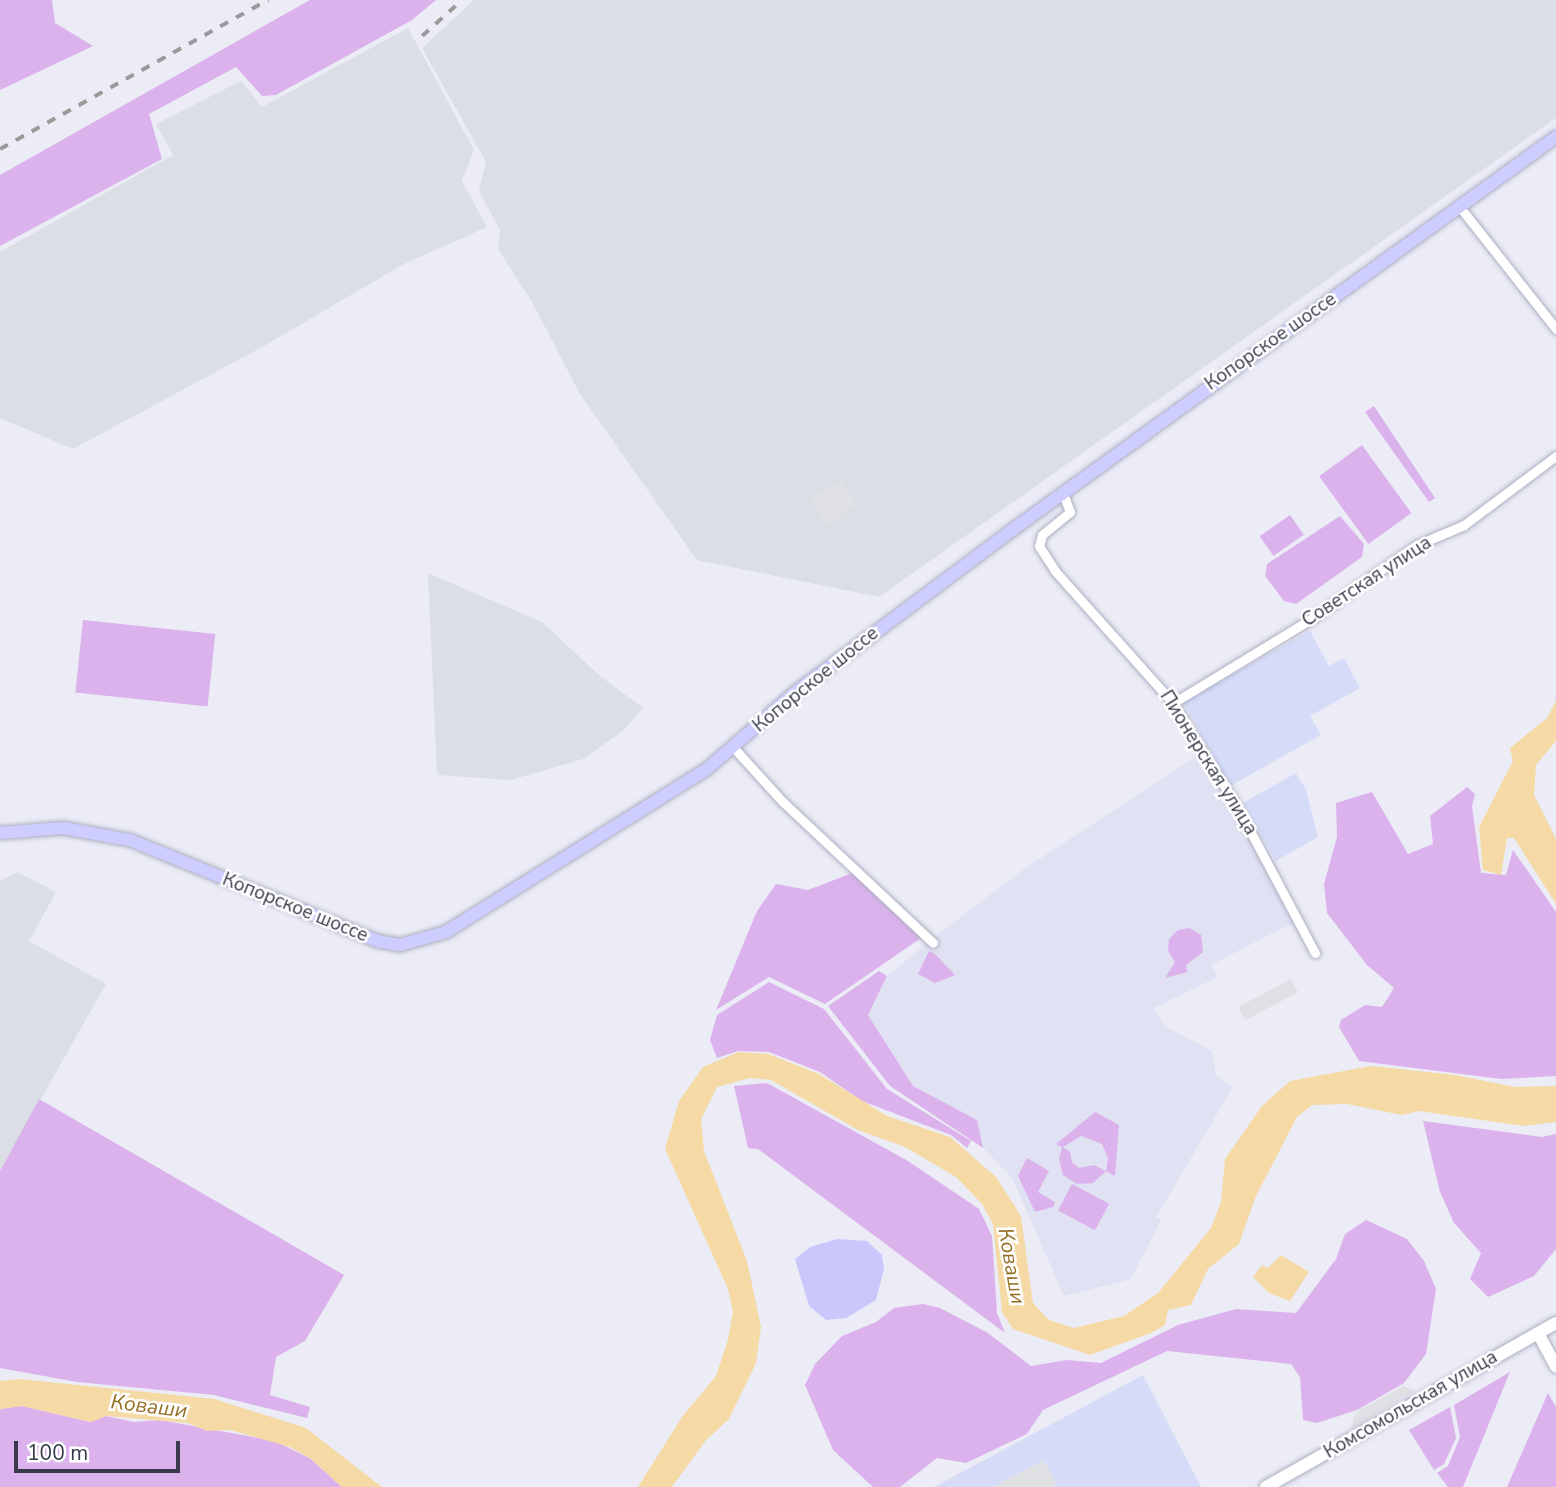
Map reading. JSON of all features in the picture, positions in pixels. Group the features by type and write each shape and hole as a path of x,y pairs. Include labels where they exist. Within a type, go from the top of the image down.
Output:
{"main road":[{"name":"Копорское шоссе","path":"0,834 63,828 130,839 351,932 400,944 446,932 640,813 734,748 793,694 1063,493 1556,137"}],"street":[{"path":"1459,206 1556,329"},
{"name":"Советская улица","path":"1173,703 1308,621 1417,545 1464,525 1556,456"},
{"name":"Пионерская улица","path":"1063,493 1070,512 1042,535 1040,546 1055,571 1173,703 1245,822 1315,953"},
{"path":"734,748 782,801 933,943"},
{"name":"Комсомольская улица","path":"1266,1487 1556,1323"},
{"path":"1538,1333 1556,1367"}],"shaded area":[{"path":"0,0 52,0 55,23 93,46 0,90"},
{"path":"310,0 436,0 412,20 276,95 262,96 236,67 149,114 162,159 0,246 0,175"},
{"path":"474,0 1556,0 1556,118 879,597 697,560 580,394 532,302 498,249 500,230 479,191 486,162 422,48"},
{"path":"408,28 474,150 462,181 487,227 402,265 264,346 73,449 0,418 0,252 173,155 156,124 241,81 262,107"},
{"path":"1374,406 1435,498 1429,502 1365,412"},
{"path":"1362,445 1411,513 1368,544 1319,476"},
{"path":"842,480 857,506 826,524 811,498"},
{"path":"1290,515 1304,535 1273,556 1260,536"},
{"path":"1340,516 1364,544 1362,557 1296,604 1284,601 1265,576 1267,564"},
{"path":"428,573 542,622 600,676 643,708 624,730 583,759 511,780 437,775"},
{"path":"83,620 215,634 208,707 75,693"},
{"path":"1310,631 1329,666 1344,658 1360,688 1310,716 1321,735 1230,786 1183,702"},
{"path":"1203,752 1298,920 1211,965 1218,977 1154,1008 1166,1027 1212,1051 1216,1075 1233,1087 1156,1217 1161,1220 1131,1279 1064,1296 1012,1178 983,1148 977,1121 913,1086 868,1015 887,976 931,940 1024,869"},
{"path":"1296,773 1306,790 1318,837 1276,861 1243,803"},
{"path":"1467,787 1475,794 1472,806 1481,873 1506,875 1513,850 1556,912 1556,1076 1501,1079 1359,1061 1339,1027 1341,1020 1365,1005 1382,1007 1394,988 1367,965 1327,913 1324,884 1337,837 1336,803 1372,792 1408,854 1433,844 1430,816"},
{"path":"17,872 56,892 29,941 106,984 0,1171 0,881"},
{"path":"855,872 924,936 825,1004 769,977 716,1010 757,911 776,884 808,890"},
{"path":"1190,928 1201,935 1203,952 1186,965 1187,972 1165,978 1175,962 1168,951 1169,939 1178,930"},
{"path":"929,951 955,975 935,983 918,974"},
{"path":"879,971 887,976 868,1015 913,1086 977,1120 983,1148 890,1086 828,1006"},
{"path":"1291,979 1298,992 1245,1020 1238,1007"},
{"path":"769,982 824,1009 887,1089 971,1141 967,1148 951,1135 862,1101 820,1072 769,1052 738,1051 717,1058 710,1040 717,1015"},
{"path":"767,1083 908,1161 979,1209 992,1236 997,1313 1005,1333 758,1149 748,1148 734,1086"},
{"path":"39,1099 344,1275 305,1341 276,1357 270,1395 310,1407 307,1418 214,1395 77,1382 0,1368 0,1171"},
{"path":"1095,1112 1119,1125 1115,1176 1106,1171 1093,1183 1077,1184 1063,1175 1059,1159 1062,1147 1056,1144","holes":["1081,1136 1102,1144 1108,1158 1106,1171 1094,1165 1079,1168 1072,1162 1070,1152 1063,1147"]},
{"path":"1423,1121 1542,1137 1556,1134 1556,1249 1534,1276 1488,1297 1470,1279 1481,1253 1454,1223 1440,1192"},
{"path":"1027,1158 1049,1171 1038,1192 1055,1202 1053,1207 1035,1212 1018,1176"},
{"path":"1072,1184 1109,1204 1095,1230 1058,1210"},
{"path":"1366,1220 1407,1239 1424,1261 1436,1289 1426,1354 1404,1383 1357,1410 1317,1423 1303,1420 1300,1377 1291,1364 1167,1351 1043,1410 1027,1434 966,1463 937,1458 900,1487 873,1487 833,1450 805,1385 815,1364 842,1336 876,1322 894,1308 923,1304 940,1308 988,1333 1031,1366 1067,1360 1101,1363 1178,1325 1236,1309 1296,1313 1336,1259 1345,1234"},
{"path":"1510,1372 1463,1487 1448,1487 1437,1473 1448,1466 1460,1437 1454,1405"},
{"path":"1143,1375 1201,1487 934,1487"},
{"path":"1403,1386 1416,1390 1351,1429 1356,1412"},
{"path":"1548,1393 1556,1407 1556,1487 1507,1487"},
{"path":"22,1406 90,1422 106,1416 134,1422 160,1420 275,1441 311,1459 342,1487 0,1487 0,1409"},
{"path":"1450,1407 1456,1438 1444,1464 1434,1470 1409,1430"},
{"path":"1044,1460 1057,1484 1051,1487 993,1487"}],"sand":[{"path":"837,1239 867,1241 882,1255 884,1269 876,1300 846,1318 826,1320 809,1306 795,1259 810,1247"}],"water":[{"path":"1556,701 1556,741 1536,765 1534,795 1556,839 1556,904 1514,838 1507,838 1501,875 1483,870 1479,827 1513,761 1510,748 1547,718"},
{"name":"Коваши","path":"739,1052 768,1054 819,1074 887,1116 950,1137 996,1177 1021,1216 1033,1303 1049,1320 1074,1328 1124,1316 1158,1293 1211,1228 1221,1202 1225,1159 1262,1106 1290,1081 1371,1066 1455,1075 1515,1087 1556,1086 1556,1122 1524,1126 1419,1111 1402,1115 1347,1104 1312,1105 1297,1117 1256,1196 1239,1244 1208,1269 1191,1305 1168,1310 1165,1325 1151,1333 1090,1355 1013,1329 1002,1312 993,1224 982,1204 956,1177 905,1147 858,1130 771,1080 750,1078 717,1087 701,1119 704,1151 747,1261 761,1327 756,1363 729,1419 706,1440 672,1487 638,1487 682,1417 716,1376 728,1340 733,1312 728,1289 665,1149 679,1101 703,1067"},
{"path":"1281,1255 1309,1272 1290,1301 1269,1293 1253,1277 1262,1265 1268,1268"},
{"name":"Коваши","path":"20,1379 214,1399 306,1428 382,1487 342,1487 311,1459 290,1447 230,1430 207,1431 188,1423 106,1416 91,1422 22,1406 0,1409 0,1381"}],"railway":[{"path":"0,149 268,0"},
{"path":"422,36 462,0"}]}
